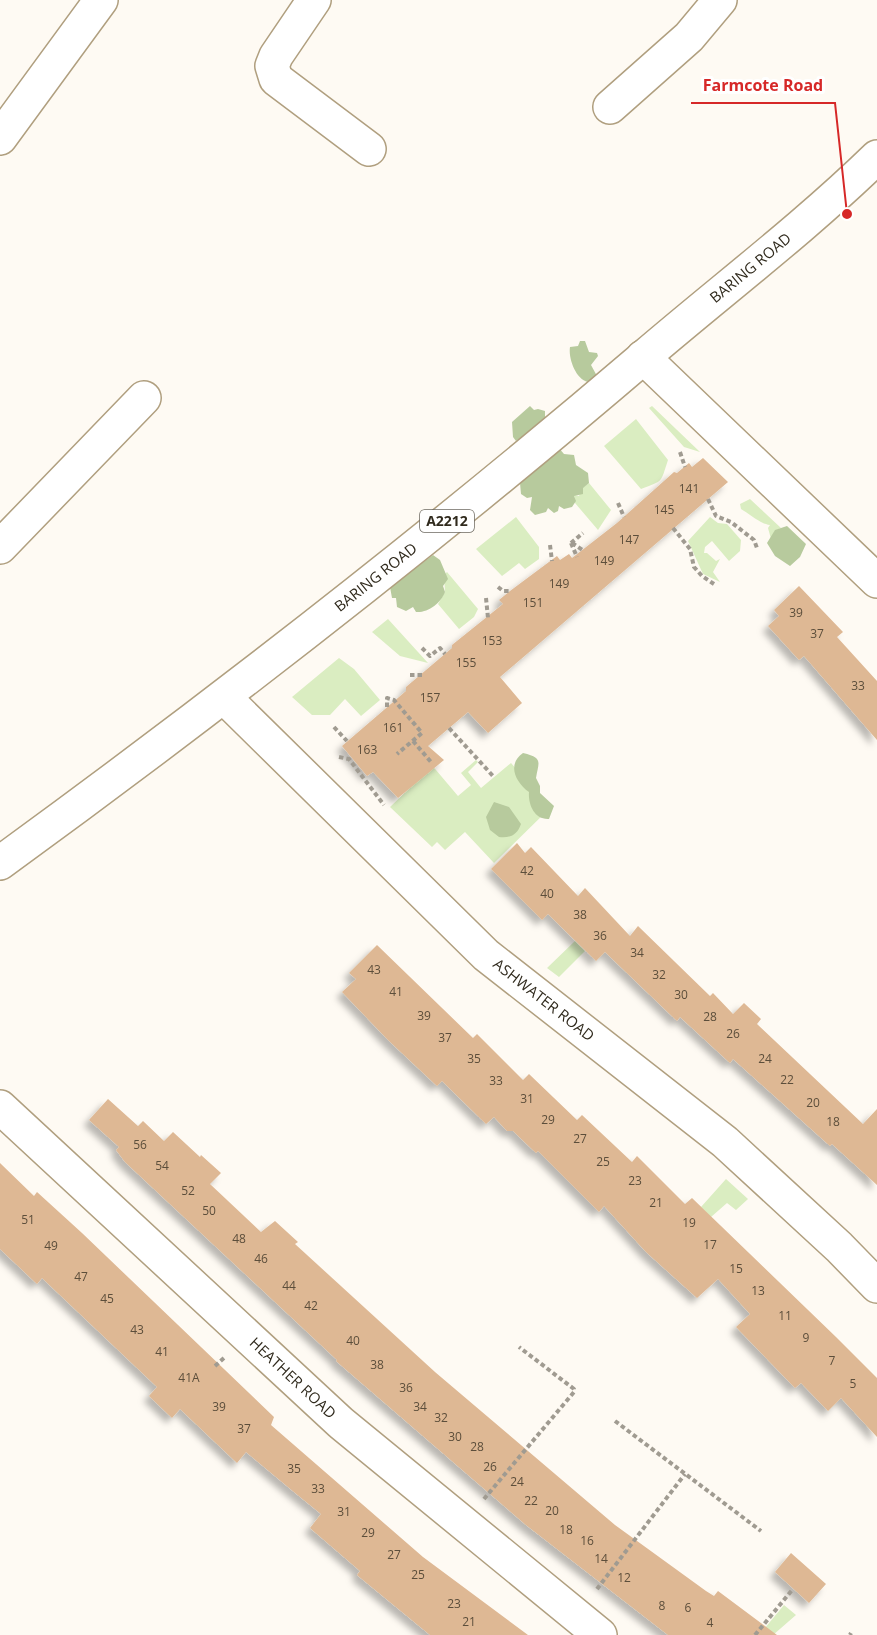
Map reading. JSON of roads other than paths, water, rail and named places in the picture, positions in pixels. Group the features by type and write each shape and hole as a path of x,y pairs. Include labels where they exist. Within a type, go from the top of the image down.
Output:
{"street":[{"path":"0,138 101,0"},
{"path":"314,0 276,56 272,66 276,79 369,149"},
{"path":"610,107 689,37 720,0"},
{"name":"BARING ROAD","path":"0,863 224,697 452,516 877,158"},
{"path":"643,357 877,581"},
{"path":"0,547 144,398"},
{"name":"ASHWATER ROAD","path":"224,697 486,956 725,1142 839,1247 877,1286"},
{"name":"HEATHER ROAD","path":"0,1107 340,1423 600,1635"}],"place":[{"name":"Farmcote Road","path":"847,214"}]}
